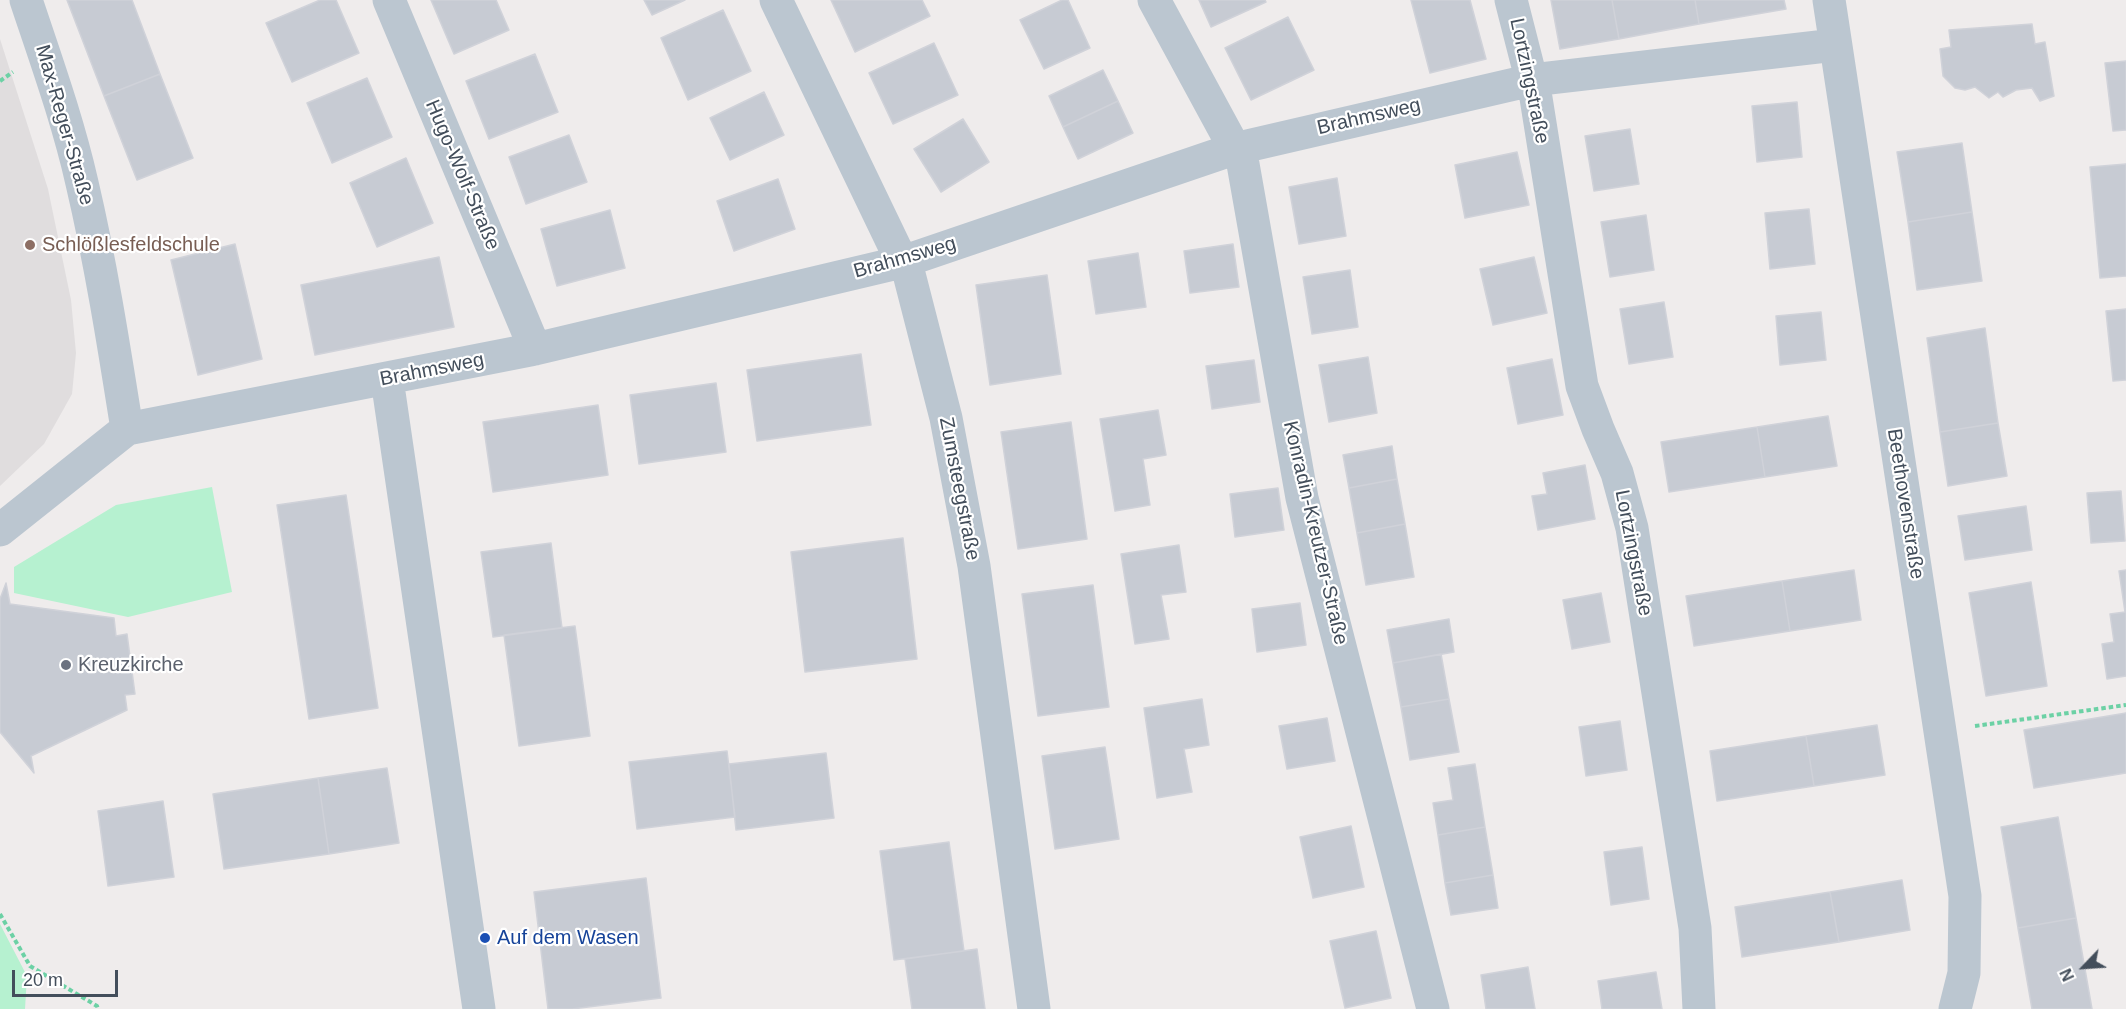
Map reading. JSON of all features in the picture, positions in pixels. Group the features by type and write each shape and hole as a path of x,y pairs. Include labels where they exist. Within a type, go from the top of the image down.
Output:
{"street":[{"name":"Max-Reger-Straße","path":"26,0 82,181 109,309 127,429"},
{"name":"Hugo-Wolf-Straße","path":"388,0 534,349"},
{"name":"Zumsteegstraße","path":"776,0 902,262 908,270 946,418 974,566 1034,1009"},
{"name":"Konradin-Kreutzer-Straße","path":"1154,0 1243,164 1302,498 1434,1009"},
{"name":"Lortzingstraße","path":"1511,0 1536,98 1582,386 1617,473 1632,528 1695,928 1699,1009"},
{"name":"Beethovenstraße","path":"1829,0 1965,896 1964,974 1955,1009"},
{"name":"Brahmsweg","path":"0,530 127,429 534,349 902,262 1234,149 1532,80 1835,45"},
{"path":"387,379 479,1009"}],"path":[{"path":"1940,731 2126,705"},
{"path":"0,914 30,966 97,1006 98,1009"}],"shaded area":[{"name":"Schlößlesfeldschule","path":"0,39 48,189 71,300 76,353 72,394 44,444 0,486"}],"green space":[{"path":"212,487 232,592 128,617 14,593 14,567 116,505"},
{"path":"0,924 27,976 25,1009 0,1009"}],"building":[{"path":"67,0 132,0 160,74 104,96"},
{"path":"320,0 336,0 359,53 292,82 266,23"},
{"path":"431,0 496,0 509,30 454,54"},
{"path":"644,0 685,0 652,15"},
{"path":"831,0 922,0 930,16 855,52"},
{"path":"1062,0 1068,0 1090,48 1044,69 1020,20"},
{"path":"1199,0 1265,0 1266,2 1211,27"},
{"path":"1411,0 1470,0 1486,59 1430,73"},
{"path":"1551,0 1612,0 1619,39 1560,49"},
{"path":"1612,0 1695,0 1699,24 1619,39"},
{"path":"1695,0 1784,0 1786,9 1699,24"},
{"path":"723,10 751,71 688,100 661,38"},
{"path":"1288,17 1314,70 1251,100 1225,48"},
{"path":"2032,24 2035,44 2045,42 2054,96 2040,101 2032,88 2016,90 2003,97 1998,92 1989,98 1975,87 1965,90 1955,88 1943,76 1940,49 1951,47 1949,30"},
{"path":"934,43 958,95 893,124 869,73"},
{"path":"535,54 558,112 489,139 466,81"},
{"path":"2126,61 2126,130 2113,131 2105,63"},
{"path":"1103,70 1118,101 1063,127 1049,96"},
{"path":"160,74 193,158 137,180 104,96"},
{"path":"367,78 392,137 332,163 307,103"},
{"path":"764,92 784,135 730,160 710,118"},
{"path":"1118,101 1133,133 1078,159 1063,127"},
{"path":"1797,102 1802,157 1757,162 1752,106"},
{"path":"963,119 989,162 941,192 914,149"},
{"path":"1630,129 1639,184 1594,191 1585,136"},
{"path":"569,135 587,182 526,204 509,157"},
{"path":"1962,143 1972,212 1908,222 1897,152"},
{"path":"1517,152 1529,205 1465,218 1455,165"},
{"path":"406,158 433,223 377,247 350,183"},
{"path":"2126,164 2126,276 2100,278 2090,167"},
{"path":"1337,178 1346,236 1299,244 1289,187"},
{"path":"778,179 795,229 734,251 717,201"},
{"path":"1809,209 1815,264 1770,269 1765,213"},
{"path":"610,210 625,268 557,286 541,229"},
{"path":"1972,212 1982,281 1917,290 1908,222"},
{"path":"1646,215 1654,270 1610,277 1601,222"},
{"path":"235,244 262,359 198,375 171,260"},
{"path":"1233,244 1239,287 1190,293 1184,251"},
{"path":"1138,253 1146,307 1096,314 1088,261"},
{"path":"439,257 454,327 315,355 301,285"},
{"path":"1534,257 1547,313 1493,325 1480,269"},
{"path":"1350,270 1358,327 1312,334 1303,277"},
{"path":"1047,275 1061,374 990,385 976,285"},
{"path":"1664,302 1673,357 1629,364 1620,309"},
{"path":"2126,309 2126,380 2113,381 2106,311"},
{"path":"1821,312 1826,360 1780,365 1776,316"},
{"path":"1985,328 1998,423 1940,432 1927,338"},
{"path":"861,354 871,425 757,441 747,370"},
{"path":"1368,357 1377,413 1329,422 1319,365"},
{"path":"1552,359 1563,415 1518,424 1507,368"},
{"path":"1254,360 1260,402 1212,409 1206,366"},
{"path":"716,383 726,452 639,464 630,395"},
{"path":"598,405 608,475 493,492 483,422"},
{"path":"1158,410 1166,455 1143,459 1150,505 1115,511 1100,419"},
{"path":"1828,416 1837,466 1765,477 1757,427"},
{"path":"1071,422 1087,539 1018,549 1001,432"},
{"path":"1998,423 2007,476 1948,486 1940,432"},
{"path":"1757,427 1765,477 1669,492 1661,442"},
{"path":"1392,446 1397,479 1349,488 1343,455"},
{"path":"1585,465 1595,519 1538,530 1532,496 1547,494 1543,473"},
{"path":"1397,479 1405,524 1357,533 1349,488"},
{"path":"1278,488 1284,530 1235,537 1230,494"},
{"path":"2121,491 2125,541 2091,543 2087,493"},
{"path":"346,495 378,708 309,719 277,505"},
{"path":"2026,506 2032,550 1965,560 1958,516"},
{"path":"1405,524 1414,577 1366,585 1357,533"},
{"path":"903,538 917,659 805,672 791,552"},
{"path":"551,543 562,628 493,637 481,552"},
{"path":"1179,545 1186,592 1161,595 1169,639 1135,644 1121,554"},
{"path":"1854,570 1861,620 1790,631 1782,581"},
{"path":"2126,570 2126,676 2107,679 2102,644 2114,642 2110,614 2125,612 2119,571"},
{"path":"1782,581 1790,631 1694,646 1686,596"},
{"path":"2031,582 2047,686 1986,696 1969,593"},
{"name":"Kreuzkirche","path":"6,583 10,604 114,618 116,636 127,634 135,694 125,695 127,710 31,756 34,773 0,732 0,599"},
{"path":"1093,585 1109,707 1038,716 1022,594"},
{"path":"1601,593 1610,642 1572,649 1563,600"},
{"path":"1300,603 1306,645 1257,652 1252,609"},
{"path":"1449,619 1454,652 1393,663 1387,630"},
{"path":"575,626 590,736 519,746 504,635"},
{"path":"1441,654 1449,699 1401,707 1393,663"},
{"path":"1202,699 1209,745 1184,749 1192,792 1157,798 1144,708"},
{"path":"1449,699 1459,752 1410,760 1401,707"},
{"path":"2126,713 2126,773 2034,788 2024,730"},
{"path":"1327,718 1335,761 1287,769 1279,726"},
{"path":"1620,721 1627,770 1586,776 1579,727"},
{"path":"1877,725 1885,775 1814,786 1806,736"},
{"path":"1806,736 1814,786 1717,801 1710,751"},
{"path":"1105,747 1119,839 1055,849 1042,756"},
{"path":"727,751 735,817 637,829 629,762"},
{"path":"826,753 834,818 736,830 729,764"},
{"path":"1475,764 1485,827 1438,835 1433,803 1453,800 1448,768"},
{"path":"387,768 399,843 329,854 318,778"},
{"path":"318,778 329,854 224,869 213,794"},
{"path":"163,801 174,877 108,886 98,811"},
{"path":"2058,817 2076,918 2018,928 2001,827"},
{"path":"1351,826 1364,887 1313,898 1300,837"},
{"path":"1485,827 1493,875 1445,883 1438,835"},
{"path":"949,842 964,951 894,960 880,851"},
{"path":"1642,847 1649,899 1611,905 1604,852"},
{"path":"1493,875 1498,908 1451,915 1445,883"},
{"path":"646,878 661,998 572,1009 548,1009 534,892"},
{"path":"1902,880 1910,930 1839,942 1830,892"},
{"path":"1830,892 1839,942 1742,957 1735,907"},
{"path":"2076,918 2092,1009 2032,1009 2018,928"},
{"path":"1376,931 1391,998 1345,1008 1330,941"},
{"path":"977,949 985,1009 912,1009 905,959"},
{"path":"1528,967 1535,1009 1486,1009 1481,975"},
{"path":"1656,972 1662,1009 1602,1009 1598,981"}],"place":[{"name":"Schlößlesfeldschule","path":"30,245"},
{"name":"Kreuzkirche","path":"66,665"},
{"name":"Auf dem Wasen","path":"485,938"}]}
